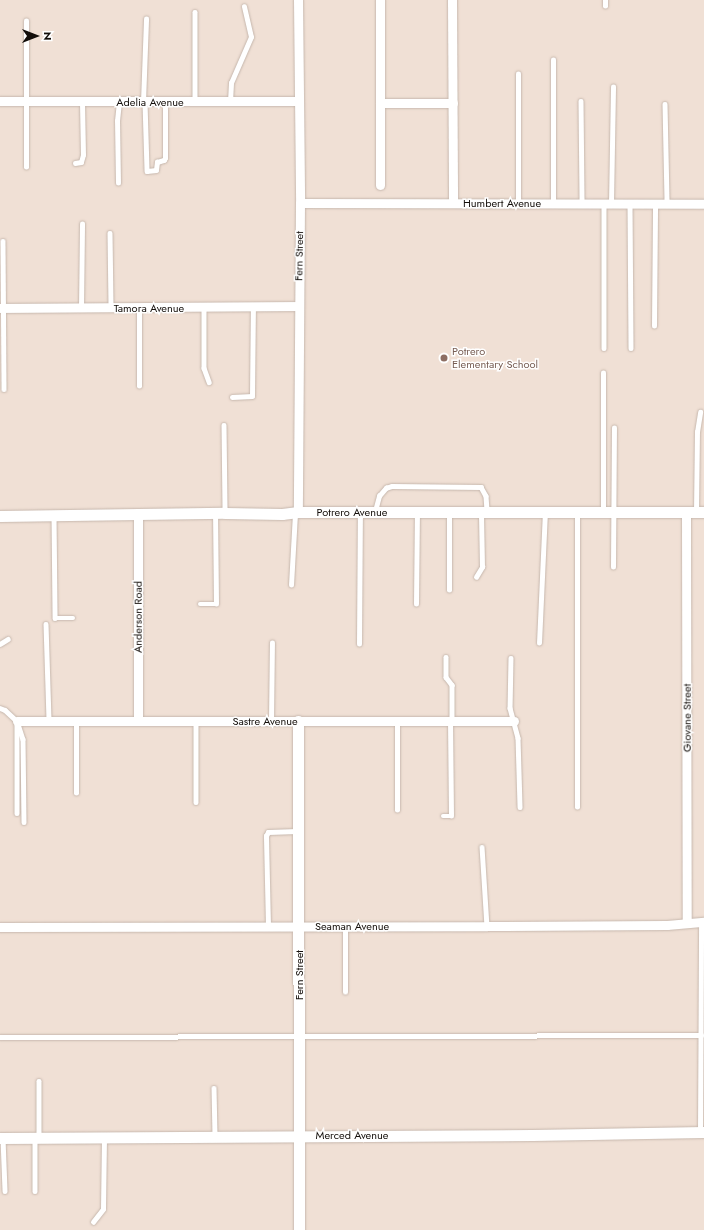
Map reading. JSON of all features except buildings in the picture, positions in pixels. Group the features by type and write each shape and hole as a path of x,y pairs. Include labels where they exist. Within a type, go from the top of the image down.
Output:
{"street":[{"name":"Fern Street","path":"296,512 300,203 298,0"},
{"path":"380,0 380,185"},
{"path":"452,0 453,203"},
{"name":"Adelia Avenue","path":"0,101 299,101"},
{"path":"380,103 453,103"},
{"name":"Humbert Avenue","path":"300,203 704,204"},
{"name":"Tamora Avenue","path":"2,308 252,308 298,306"},
{"name":"Potrero Avenue","path":"0,516 220,513 282,514 296,512 696,512"},
{"name":"Giovane Street","path":"687,923 696,512"},
{"name":"Anderson Road","path":"138,514 138,721"},
{"name":"Sastre Avenue","path":"17,721 514,721"},
{"name":"Fern Street","path":"298,721 299,1230"},
{"name":"Seaman Avenue","path":"0,927 487,926 703,922"},
{"name":"Merced Avenue","path":"2,1138 215,1138 702,1132"}],"lane":[{"path":"605,0 605,6"},
{"path":"230,102 231,84 251,37 244,7"},
{"path":"195,12 195,102"},
{"path":"146,19 144,102 147,171 156,170 157,162 164,160 165,158 165,102"},
{"path":"26,21 26,167"},
{"path":"553,60 553,204"},
{"path":"518,74 518,203"},
{"path":"604,348 613,87"},
{"path":"75,163 81,162 83,155 82,101"},
{"path":"581,101 582,203"},
{"path":"118,184 117,121 119,102"},
{"path":"665,104 666,203"},
{"path":"630,203 631,348"},
{"path":"654,326 655,203"},
{"path":"81,308 82,224"},
{"path":"110,233 111,308"},
{"path":"3,241 2,308 4,389"},
{"path":"138,386 139,308"},
{"path":"204,308 204,368 209,382"},
{"path":"232,397 252,396 252,308"},
{"path":"603,373 608,513 613,567"},
{"path":"696,512 697,432 700,412"},
{"path":"200,604 216,604 224,425"},
{"path":"608,513 614,428"},
{"path":"375,512 379,496 386,488 392,486 481,487 486,496 482,567 476,577"},
{"path":"291,585 296,512"},
{"path":"359,644 360,512"},
{"path":"416,604 417,513"},
{"path":"449,513 449,590"},
{"path":"540,643 545,513"},
{"path":"577,513 577,807"},
{"path":"54,515 55,618 73,618"},
{"path":"46,624 49,721"},
{"path":"0,644 8,639"},
{"path":"271,721 272,643"},
{"path":"443,816 451,816 452,685 446,677 446,657"},
{"path":"511,658 510,708 518,738 520,807"},
{"path":"0,708 5,710 17,721 24,739 24,822"},
{"path":"17,721 17,813"},
{"path":"76,721 76,793"},
{"path":"196,721 196,802"},
{"path":"397,721 397,810"},
{"path":"268,926 266,836 268,832 299,831"},
{"path":"482,846 487,926"},
{"path":"702,1132 701,1035 703,922"},
{"path":"345,926 345,992"},
{"path":"0,1037 701,1035"},
{"path":"35,1191 38,1082"},
{"path":"214,1088 215,1138"},
{"path":"2,1138 5,1191"},
{"path":"93,1222 103,1209 104,1138"}],"place":[{"name":"Potrero Elementary School","path":"444,358"}]}
